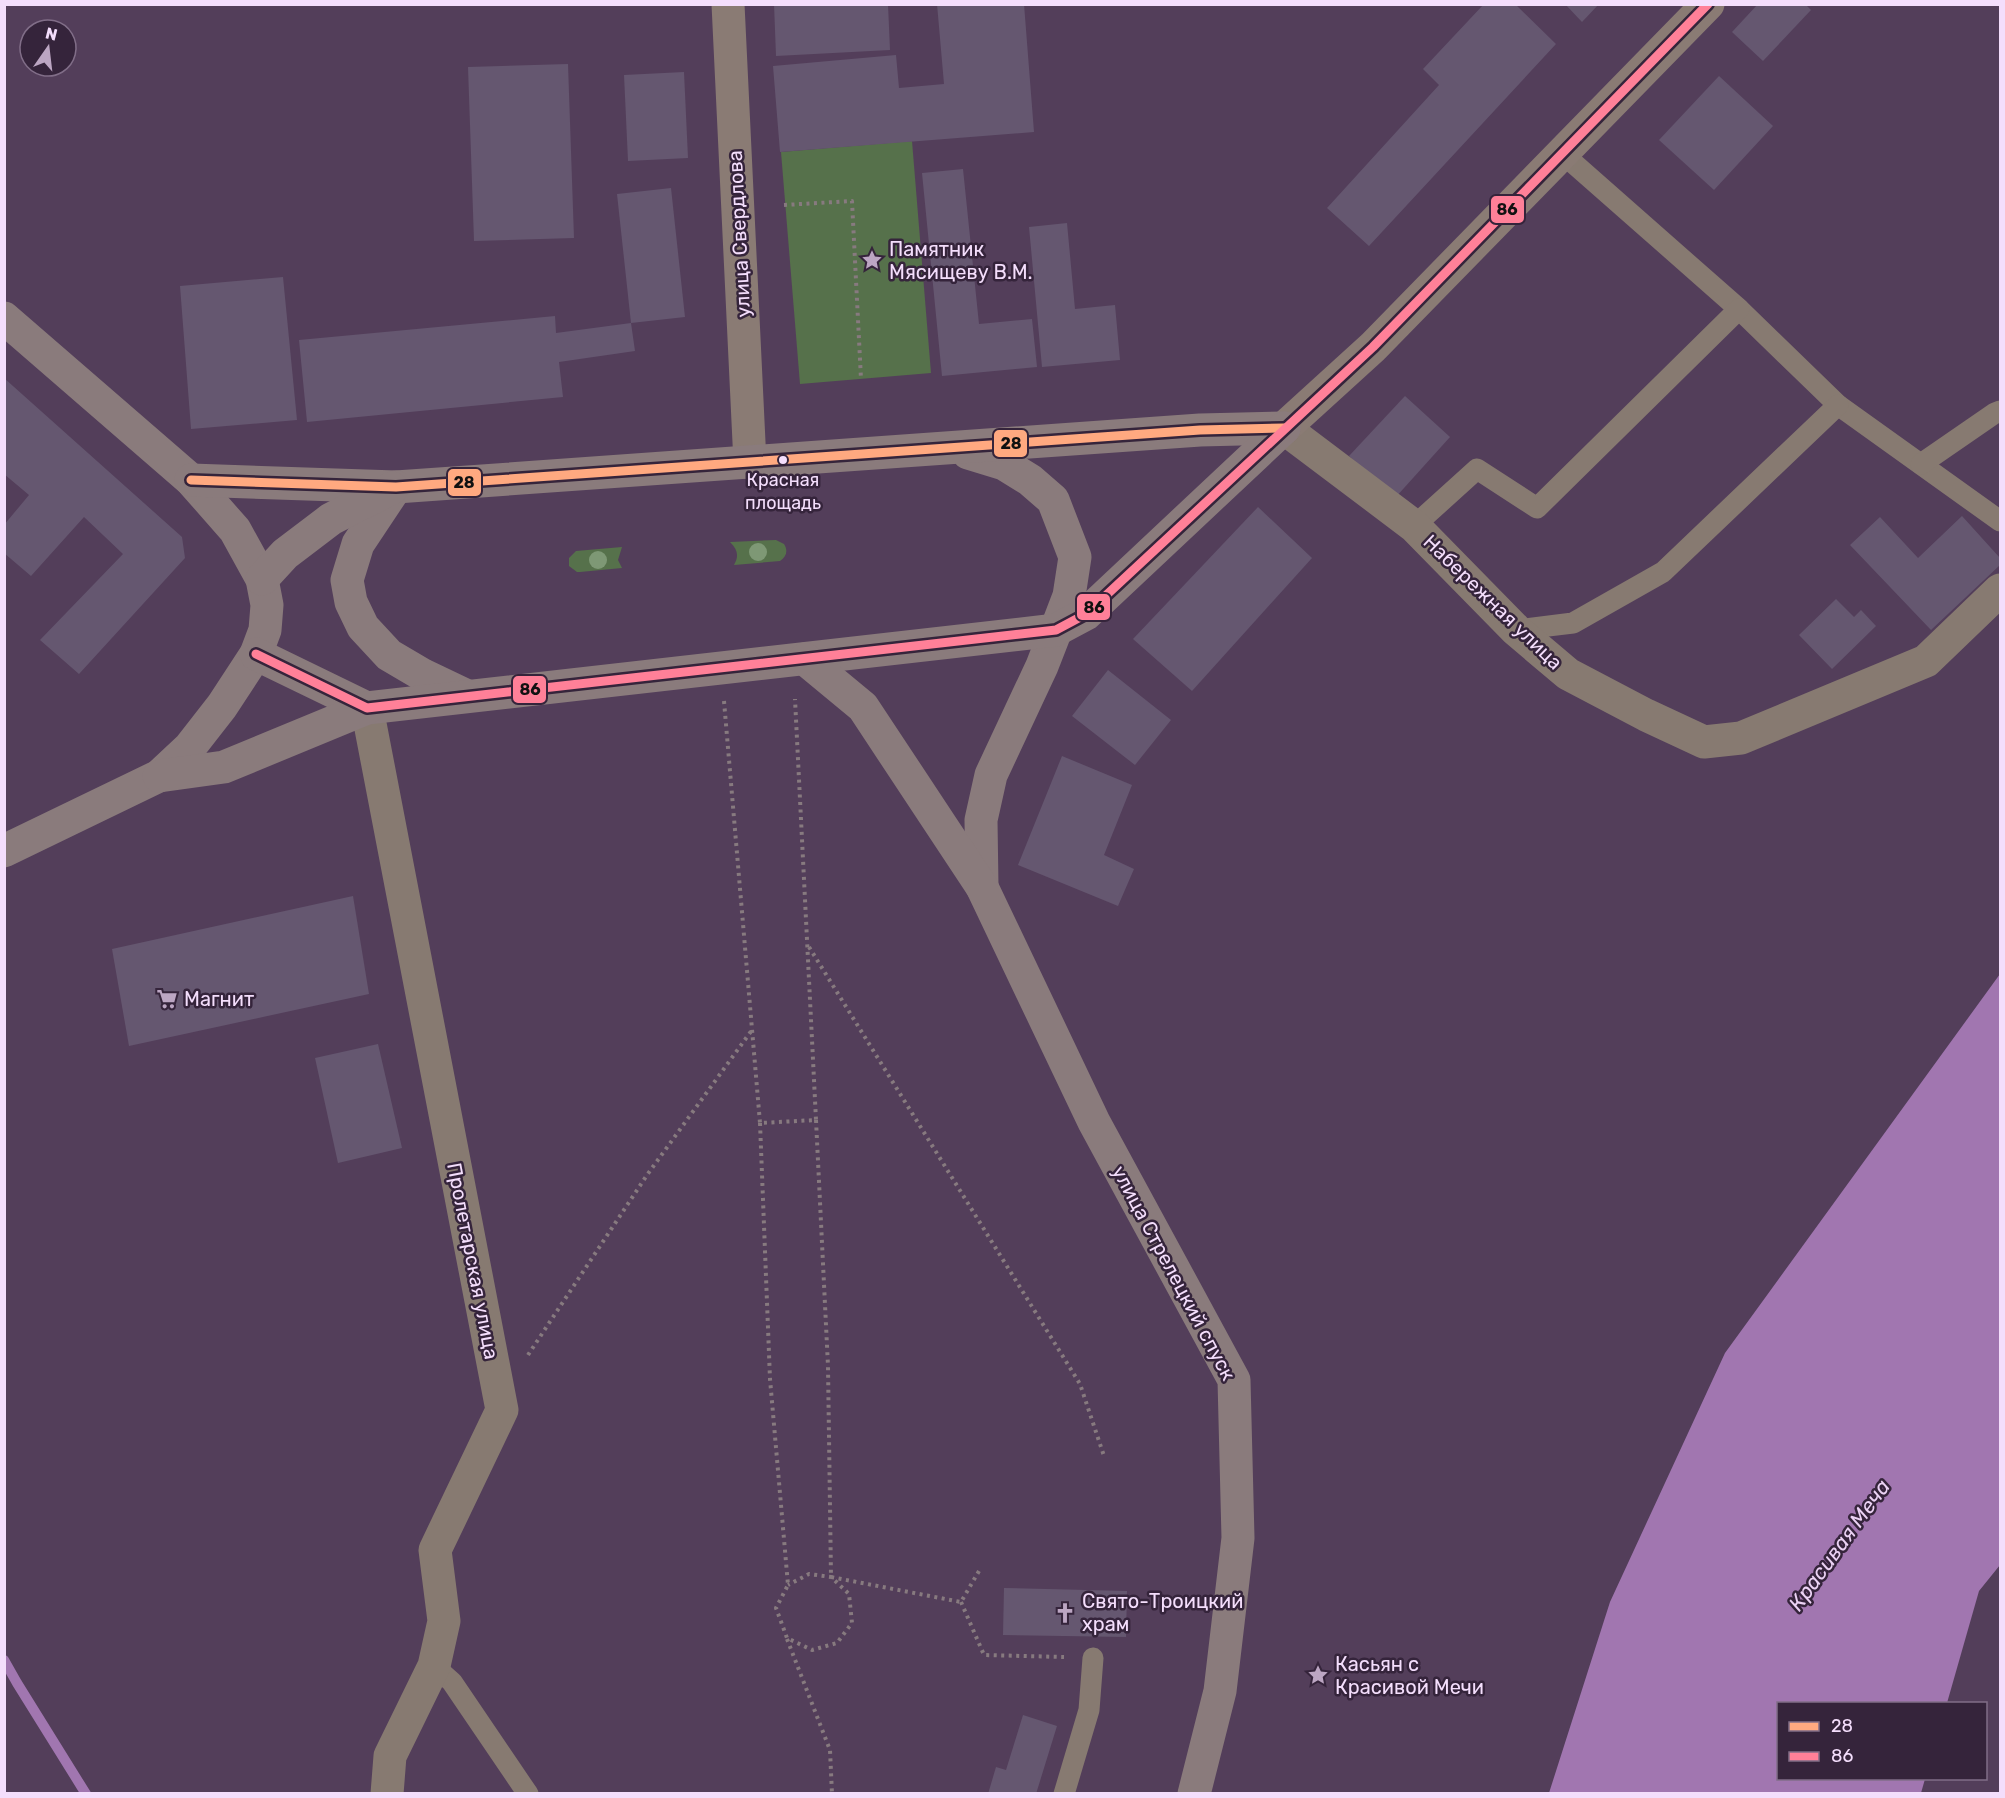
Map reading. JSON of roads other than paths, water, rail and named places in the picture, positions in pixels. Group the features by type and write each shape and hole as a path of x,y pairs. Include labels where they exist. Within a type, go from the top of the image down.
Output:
{"main road":[{"name":"улица Свердлова","path":"728,4 750,463"},
{"path":"4,851 154,779 224,767 367,708 1056,630 1086,614 1373,347 1708,4"},
{"path":"4,318 191,480 236,530 262,579 267,605 266,630 256,654 222,706 190,747 154,779"},
{"path":"191,480 396,487 1200,430 1284,428"},
{"path":"952,449 1004,464 1030,480 1053,500 1075,557 1069,596 1056,630"},
{"path":"262,579 285,554 331,519 396,487"},
{"path":"396,487 358,544 347,580 351,602 363,627 389,655 423,675 467,696"},
{"name":"улица Стрелецкий спуск","path":"982,887 981,820 991,775 1042,666 1056,630"},
{"path":"256,654 367,708"},
{"name":"улица Стрелецкий спуск","path":"799,660 863,706 982,887 1094,1122 1234,1380 1238,1538 1220,1691 1194,1794"}],"street":[{"name":"Набережная улица","path":"1284,428 1414,526 1516,630 1568,674 1704,742 1741,738 1926,661 2001,590"},
{"name":"Пролетарская улица","path":"367,708 502,1410 435,1550 444,1621 434,1666"},
{"path":"387,1794 390,1756 434,1666"}],"lane":[{"path":"1563,153 1739,309 1838,405 2001,521"},
{"path":"1414,526 1477,469 1537,508 1739,309"},
{"path":"1516,630 1573,623 1663,572 1838,405"},
{"path":"1921,464 1995,412 2001,411"},
{"path":"1064,1794 1089,1710 1093,1658"},
{"path":"434,1666 452,1682 528,1794"}],"water":[{"name":"Красивая Меча","path":"2000,974 2000,1565 1979,1591 1947,1702 1777,1702 1777,1780 1925,1780 1921,1793 1549,1793 1610,1602 1725,1353"}],"waterway":[{"path":"4,1660 86,1794"}],"place":[{"name":"Памятник Мясищеву В.М.","path":"872,260"},
{"name":"Красная площадь","path":"783,460"},
{"name":"Магнит","path":"167,999"},
{"name":"Свято-Троицкий храм","path":"1065,1613"},
{"name":"Касьян с Красивой Мечи","path":"1318,1675"}]}
